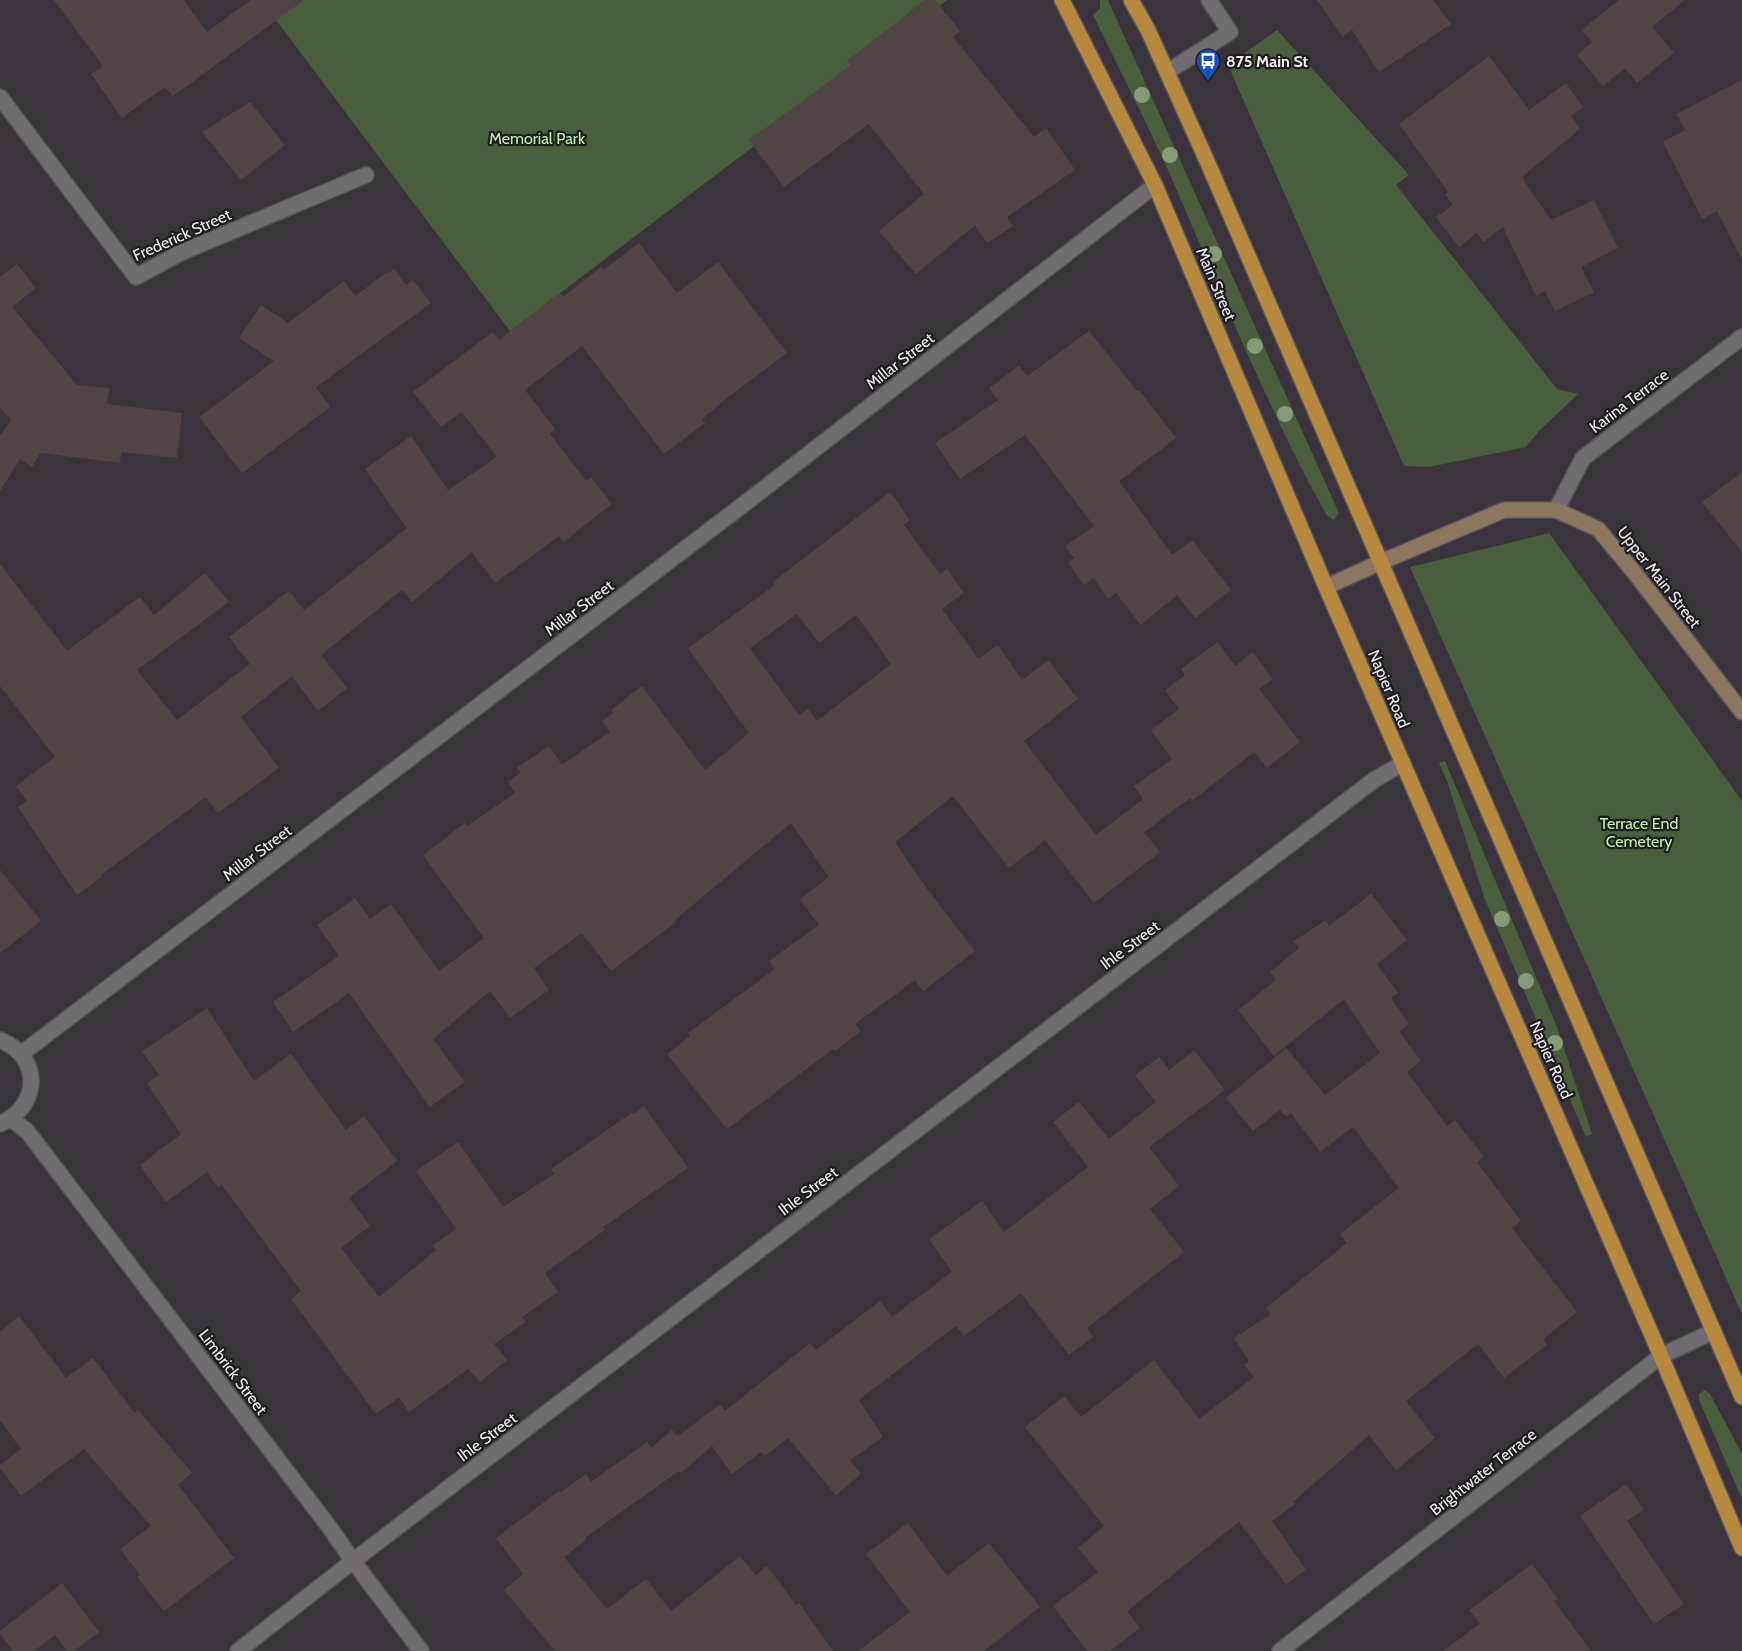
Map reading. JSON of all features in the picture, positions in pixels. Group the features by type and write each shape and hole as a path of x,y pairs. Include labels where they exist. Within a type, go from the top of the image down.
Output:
{"highway":[{"name":"Main Street","path":"1062,0 1155,185 1326,587"},
{"path":"1131,0 1148,30 1167,72 1742,1397"},
{"name":"Napier Road","path":"1326,587 1661,1356 1742,1548"}],"main road":[{"name":"Upper Main Street","path":"1326,587 1504,510 1556,510 1598,529 1634,572 1742,712"}],"street":[{"path":"1167,72 1230,32 1209,0"},
{"name":"Frederick Street","path":"0,97 136,277 180,252 366,175"},
{"name":"Millar Street","path":"21,1054 748,502 1155,185"},
{"name":"Karina Terrace","path":"1556,510 1583,458 1742,337"},
{"name":"Ihle Street","path":"238,1651 1374,780 1402,763"},
{"path":"0,1040 10,1044 21,1054 28,1067 31,1081 29,1096 22,1109 5,1121"},
{"name":"Limbrick Street","path":"5,1121 30,1134 330,1528 421,1651"},
{"name":"Brightwater Terrace","path":"1280,1651 1661,1356 1714,1331"}],"green space":[{"name":"Memorial Park","path":"261,0 947,0 510,331"},
{"path":"1100,0 1108,0 1339,513 1334,520 1327,516 1284,434 1245,349 1172,179 1093,15 1100,9"},
{"path":"1277,30 1409,175 1396,185 1557,389 1578,394 1540,430 1526,447 1429,467 1404,466 1228,65"},
{"name":"Terrace End Cemetery","path":"1549,533 1742,801 1742,1314 1410,567"},
{"path":"1445,761 1557,1027 1592,1134 1586,1137 1484,897 1447,781 1439,763"},
{"path":"1705,1390 1710,1394 1742,1454 1742,1499 1699,1400 1699,1394"}],"building":[{"path":"54,0 184,0 207,32 251,0 304,0 173,96 165,87 122,118 91,74 103,66"},
{"path":"925,0 935,0 960,31 953,37 1034,137 1046,128 1075,170 1007,217 1013,226 987,243 975,225 916,274 879,231 924,194 869,124 784,187 749,140 851,65 847,61"},
{"path":"1317,0 1433,0 1451,24 1379,72 1352,30 1343,37"},
{"path":"1619,0 1685,0 1652,27 1674,53 1637,83 1625,68 1603,86 1577,55 1592,42 1582,30"},
{"path":"1489,56 1529,110 1566,83 1583,107 1571,116 1580,129 1523,176 1523,179 1551,220 1594,200 1618,248 1581,267 1594,292 1555,311 1545,291 1536,296 1503,227 1483,242 1477,233 1459,247 1436,217 1453,205 1445,194 1448,192 1399,124"},
{"path":"1742,80 1742,260 1717,211 1702,219 1663,142 1685,130 1676,114"},
{"path":"250,102 285,145 241,180 202,132"},
{"path":"639,243 677,293 718,262 787,353 727,398 702,419 705,423 664,454 582,346 525,390 555,429 550,434 586,481 591,477 612,504 563,542 559,536 495,583 472,552 412,602 402,590 321,655 347,688 318,711 292,676 241,717 279,768 218,813 206,797 77,895 18,807 27,801 16,786 55,757 0,686 0,564 67,651 140,597 154,615 205,573 229,602 137,670 177,720 250,664 229,637 289,591 304,610 407,528 365,469 411,436 448,490 497,457 462,412 441,427 413,392 493,332 499,340 559,293 563,297 601,267 603,270"},
{"path":"17,264 36,288 12,307 77,385 109,388 107,404 182,413 177,458 121,452 120,463 40,453 32,467 20,459 0,491 0,436 11,420 0,408 0,277"},
{"path":"394,269 406,285 413,280 431,303 316,387 330,407 242,473 199,417 274,361 239,338 261,305 288,323 344,281 355,296 387,272 389,273"},
{"path":"1089,331 1137,391 1139,390 1176,438 1119,481 1172,555 1192,540 1231,590 1195,618 1177,595 1141,625 1116,593 1108,599 1094,578 1084,585 1068,562 1074,558 1065,546 1094,526 1025,435 960,479 935,443 998,400 989,388 1019,366 1027,376"},
{"path":"1742,472 1742,552 1702,502"},
{"path":"890,492 910,520 904,525 940,574 947,569 964,593 942,609 978,659 998,645 1022,680 1048,660 1078,699 1024,741 1096,835 1143,799 1134,786 1172,759 1151,730 1179,709 1165,690 1185,675 1181,669 1218,642 1235,666 1253,652 1273,679 1259,689 1300,742 1267,768 1254,752 1192,801 1190,798 1144,832 1160,852 1094,903 1045,840 1009,868 953,796 895,842 927,889 975,951 923,991 915,980 855,1024 861,1031 835,1051 833,1049 727,1129 667,1054 690,1036 688,1033 775,969 769,961 819,925 800,899 829,877 791,823 675,920 676,922 611,971 582,933 534,968 549,990 510,1018 490,991 433,1039 465,1082 430,1107 349,993 293,1032 273,1002 339,956 317,925 355,898 370,919 391,904 439,971 484,938 423,855 465,823 467,826 515,793 508,782 521,772 517,768 549,746 562,765 610,732 602,721 613,713 611,710 642,686 705,770 749,733 688,648 775,585 773,582","holes":["797,614 819,643 856,615 891,664 817,721 808,709 799,715 750,648"]},
{"path":"0,870 41,921 0,953"},
{"path":"1371,894 1407,940 1377,964 1398,993 1391,998 1409,1024 1399,1031 1421,1061 1407,1072 1447,1126 1455,1120 1484,1157 1477,1162 1521,1221 1512,1228 1577,1312 1543,1339 1547,1345 1504,1378 1478,1344 1406,1401 1435,1438 1396,1470 1369,1435 1293,1502 1295,1504 1272,1521 1306,1570 1286,1584 1239,1522 1127,1611 1140,1628 1110,1651 1087,1651 1053,1606 1098,1572 1078,1548 1104,1526 1025,1427 1064,1396 1081,1417 1154,1360 1199,1419 1254,1377 1244,1365 1249,1361 1234,1338 1271,1314 1266,1308 1347,1243 1340,1234 1399,1188 1353,1127 1320,1152 1291,1113 1286,1117 1280,1110 1253,1131 1226,1098 1286,1048 1325,1095 1380,1053 1344,999 1274,1056 1238,1010 1276,980 1270,972 1299,948 1294,941 1326,920 1329,926"},
{"path":"207,1008 254,1081 291,1054 346,1130 364,1116 397,1161 349,1198 370,1226 341,1248 379,1297 436,1250 433,1245 456,1229 416,1171 458,1142 503,1207 554,1174 551,1169 644,1106 688,1168 603,1227 605,1230 545,1273 558,1292 522,1317 526,1322 494,1344 507,1360 480,1382 468,1369 409,1412 399,1397 376,1414 291,1299 301,1291 222,1185 218,1188 207,1172 166,1202 140,1165 181,1134 147,1083 159,1075 142,1051"},
{"path":"1194,1050 1225,1090 1149,1147 1179,1186 1150,1209 1184,1252 1087,1328 1093,1337 1069,1355 1021,1293 964,1336 956,1326 859,1400 883,1437 850,1460 861,1474 836,1495 788,1438 765,1456 761,1452 732,1474 712,1446 681,1473 679,1471 585,1538 586,1540 564,1557 607,1609 646,1579 671,1611 740,1556 756,1575 767,1566 796,1605 799,1603 833,1651 555,1651 504,1590 523,1574 496,1538 559,1491 560,1493 586,1474 591,1482 647,1442 651,1448 672,1430 678,1436 720,1404 725,1411 810,1343 816,1350 880,1301 892,1317 952,1272 929,1239 982,1201 1004,1232 1088,1167 1053,1122 1079,1102 1109,1139 1156,1102 1135,1075 1159,1057 1169,1070"},
{"path":"19,1316 66,1378 93,1358 134,1413 138,1410 192,1473 178,1485 234,1558 164,1611 137,1577 140,1575 120,1549 151,1526 84,1449 21,1496 0,1468 0,1465 21,1449 0,1420 0,1332"},
{"path":"1626,1484 1644,1510 1627,1521 1684,1604 1654,1624 1580,1516"},
{"path":"908,1523 947,1576 989,1543 1040,1607 984,1651 858,1651 910,1612 866,1554"},
{"path":"1532,1564 1558,1599 1554,1601 1591,1651 1443,1651 1480,1624 1469,1610"},
{"path":"62,1583 99,1632 74,1651 67,1651 55,1635 34,1651 13,1651 0,1634 0,1631"}],"place":[{"name":"875 Main St","path":"1208,82"}]}
